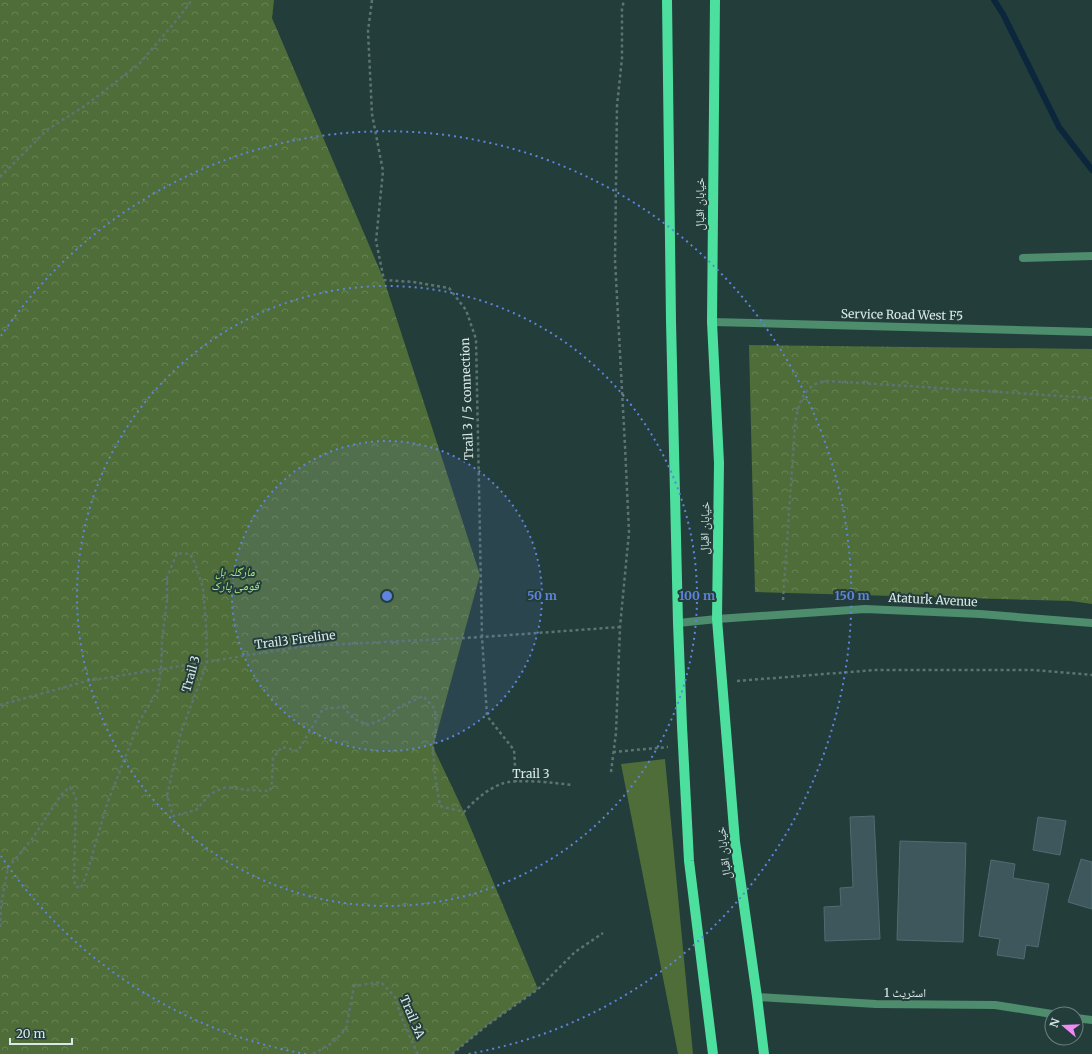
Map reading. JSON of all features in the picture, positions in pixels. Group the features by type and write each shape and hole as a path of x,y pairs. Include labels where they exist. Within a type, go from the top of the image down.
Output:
{"main road":[{"path":"667,0 671,321 678,623 683,746 689,861 713,1054"},
{"name":"خیابان اقبال","path":"715,0 712,322 718,463 717,619 735,842 758,997 764,1054"}],"street":[{"path":"1023,258 1092,256"},
{"name":"Service Road West F5","path":"712,322 1092,332"},
{"name":"Ataturk Avenue","path":"678,623 782,614 865,609 980,614 1092,623"},
{"name":"اسٹریٹ 1","path":"758,997 876,1004 995,1005 1044,1013"}],"path":[{"path":"0,177 48,130 86,105 139,64 192,0"},
{"name":"Trail 3 / 5 connection","path":"372,0 368,31 372,106 383,171 376,242 384,280 413,282 449,288 466,310 476,339 482,637 487,716 514,750 516,782"},
{"path":"611,772 616,733 620,627 629,532 615,260 617,106 622,58 622,9 624,0"},
{"path":"782,614 795,426 798,406 808,389 820,382 845,382 1092,398"},
{"name":"Trail 3","path":"0,927 1,905 8,868 32,839 61,795 70,787 76,797 74,879 75,886 81,888 87,873 107,804 139,722 158,690 162,669 162,640 167,600 167,576 177,553 190,554 195,563 203,588 207,662 181,732 167,796 173,816 196,810 210,794 226,787 270,791 273,758 282,747 298,751 323,709 343,707 354,719 368,725 383,719 401,706 423,696 435,709 436,730 433,747 435,776 440,806 464,812 477,798 502,784 516,782 539,782 572,785"},
{"name":"Trail3 Fireline","path":"0,705 87,681 305,646 482,637 620,627"},
{"path":"722,682 874,670 1034,670 1092,675"},
{"path":"613,752 683,746"},
{"path":"452,1054 486,1026 538,989 574,952 603,933"},
{"name":"Trail 3A","path":"313,1054 332,1043 346,1030 354,986 381,982 395,997 401,1016 417,1053 420,1054"}],"green space":[{"name":"مارگلہ ہل قومی پارک","path":"0,0 274,0 272,18 384,280 480,575 433,747 464,812 538,989 486,1026 452,1054 0,1054"},
{"path":"749,345 1092,349 1092,604 1071,601 755,592"},
{"path":"665,759 693,1054 678,1054 621,764"}],"building":[{"path":"874,816 880,939 825,941 824,907 841,906 840,888 853,887 850,817"},
{"path":"1038,817 1066,821 1060,855 1033,850"},
{"path":"900,841 966,843 963,942 897,940"},
{"path":"1081,859 1092,862 1092,909 1068,902"},
{"path":"991,860 1015,864 1013,878 1049,884 1038,947 1026,945 1024,959 997,955 1000,939 979,936"}],"waterway":[{"path":"994,0 1003,14 1059,127 1092,170"}]}
